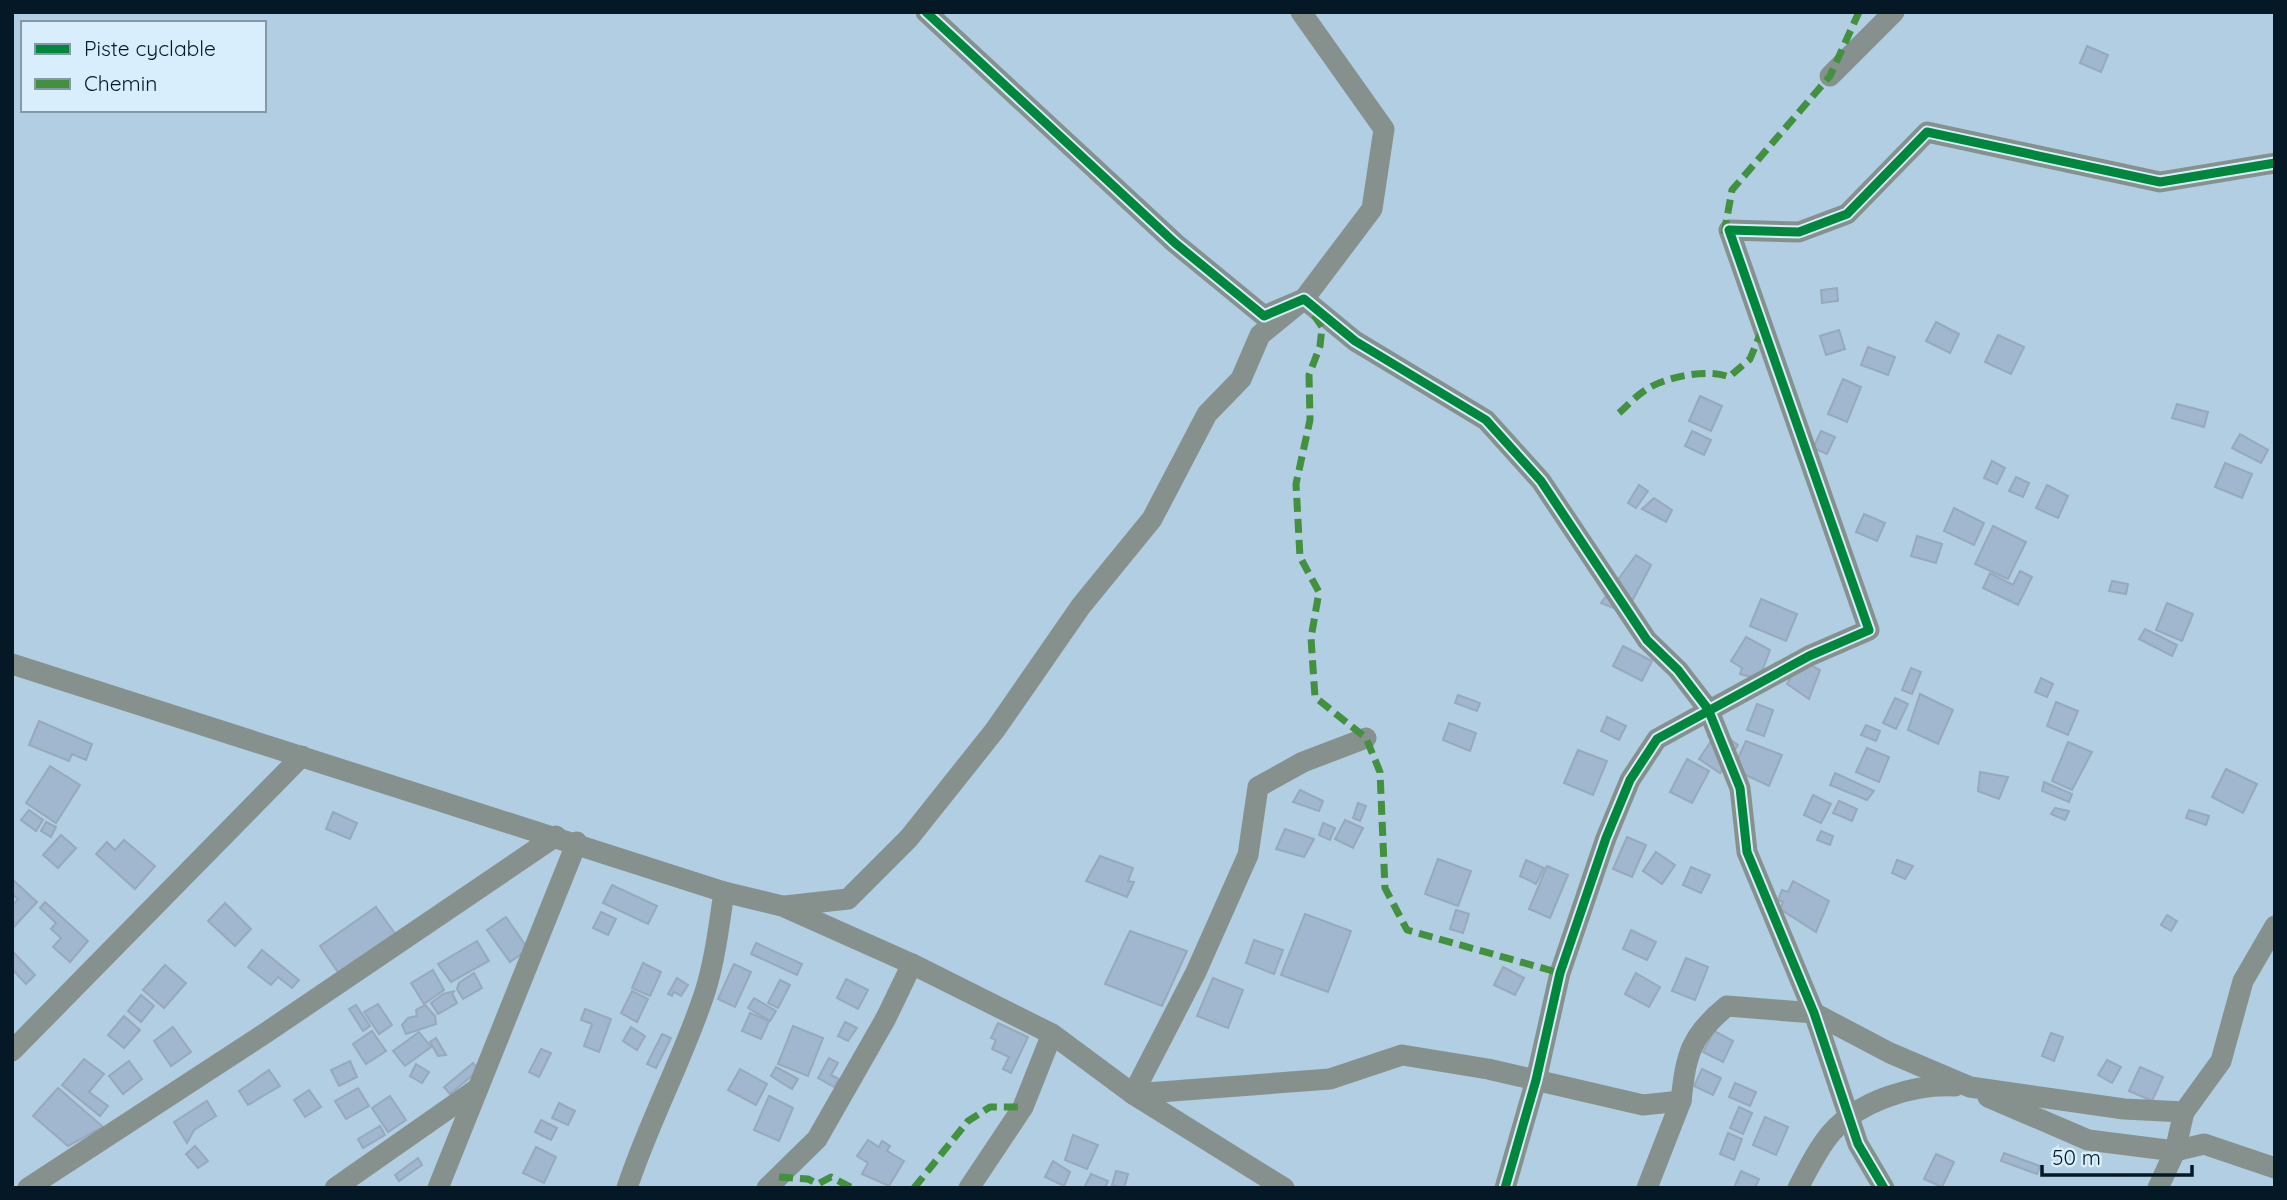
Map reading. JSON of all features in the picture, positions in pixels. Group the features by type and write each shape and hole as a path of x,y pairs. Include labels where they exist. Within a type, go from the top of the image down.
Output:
{"street":[{"path":"926,12 1175,243 1264,316 1304,299"},
{"path":"782,906 848,898 909,838 995,730 1081,606 1152,519 1207,414 1241,379 1260,335 1304,299 1372,209 1384,130 1301,12"},
{"path":"1830,76 1894,12"},
{"path":"1505,1188 1536,1080 1560,973 1606,838 1630,780 1657,739 1809,656 1869,630 1729,230 1799,232 1847,214 1927,132 2160,182 2274,168"},
{"path":"1304,299 1355,341 1420,383 1486,420 1541,481 1647,640 1678,670 1708,709 1740,788 1747,852 1814,1013 1858,1144 1884,1188"},
{"path":"14,669 302,756 724,892 782,906 912,964 1052,1034 1133,1094 1284,1188"},
{"path":"1133,1094 1196,972 1248,855 1258,787 1303,762 1366,738"},
{"path":"12,1051 302,756"},
{"path":"438,1188 478,1088 566,839"},
{"path":"27,1188 566,839"},
{"path":"627,1188 640,1146 666,1093 705,992 724,892"},
{"path":"2158,1188 2175,1151 2184,1112 2221,1061 2244,981 2275,926"},
{"path":"767,1188 817,1139 848,1079 886,1018 912,964"},
{"path":"1647,1188 1681,1101 1686,1057 1703,1026 1727,1006 1814,1013 1890,1053 2088,1140 2175,1151 2204,1144 2275,1168"},
{"path":"969,1188 1023,1107 1052,1034"},
{"path":"1133,1094 1330,1079 1402,1055 1536,1080 1643,1105 1681,1101"},
{"path":"1798,1188 1832,1133 1849,1117 1884,1099 1931,1085 1970,1087 2124,1109 2184,1112"},
{"path":"335,1188 478,1088"}],"building":[{"path":"2087,46 2108,55 2101,72 2080,63"},
{"path":"1837,288 1838,301 1822,303 1821,290"},
{"path":"1936,322 1959,334 1950,353 1926,341"},
{"path":"1839,330 1845,349 1826,355 1820,336"},
{"path":"1998,335 2024,347 2011,374 1985,362"},
{"path":"1868,347 1895,357 1888,375 1861,365"},
{"path":"1843,379 1861,387 1847,422 1828,414"},
{"path":"1700,396 1722,406 1711,431 1689,421"},
{"path":"2177,404 2208,412 2204,427 2172,418"},
{"path":"1692,431 1711,440 1704,455 1685,446"},
{"path":"1821,431 1835,437 1827,454 1813,448"},
{"path":"2240,434 2268,450 2261,463 2232,448"},
{"path":"1992,461 2005,468 1997,484 1984,478"},
{"path":"2225,463 2252,474 2242,498 2215,487"},
{"path":"2016,477 2029,483 2023,497 2009,491"},
{"path":"1639,485 1648,491 1636,508 1628,503"},
{"path":"2047,485 2068,496 2058,518 2036,508"},
{"path":"1654,498 1672,510 1666,522 1642,509"},
{"path":"1954,508 1984,523 1974,545 1944,531"},
{"path":"1864,514 1885,523 1877,541 1856,532"},
{"path":"1993,526 2026,542 2008,579 1975,564"},
{"path":"1917,536 1942,544 1936,563 1911,556"},
{"path":"1636,555 1651,565 1626,613 1601,603"},
{"path":"2020,571 2032,577 2018,605 1983,588 1990,573 2013,585"},
{"path":"2112,581 2128,584 2126,594 2109,591"},
{"path":"1761,599 1797,614 1786,641 1750,626"},
{"path":"2167,603 2193,614 2182,641 2156,630"},
{"path":"2145,629 2177,645 2172,656 2139,639"},
{"path":"1746,637 1770,650 1759,679 1740,674 1742,668 1731,661"},
{"path":"1623,646 1652,661 1642,681 1613,666"},
{"path":"1792,655 1820,670 1809,699 1787,684 1796,668"},
{"path":"1911,668 1921,672 1912,694 1902,690"},
{"path":"2041,678 2053,684 2047,697 2035,692"},
{"path":"1920,694 1953,710 1938,744 1908,730"},
{"path":"1458,695 1480,703 1477,711 1455,703"},
{"path":"1895,698 1908,704 1896,729 1883,723"},
{"path":"2056,702 2078,711 2068,735 2047,726"},
{"path":"1757,704 1773,710 1764,736 1747,730"},
{"path":"1607,717 1626,726 1619,740 1601,731"},
{"path":"39,721 92,744 86,760 72,754 69,761 29,745"},
{"path":"1449,723 1476,733 1470,751 1443,740"},
{"path":"1866,725 1880,731 1876,741 1861,735"},
{"path":"1718,731 1738,745 1720,773 1699,759"},
{"path":"1746,741 1782,755 1769,786 1733,769"},
{"path":"2068,742 2092,752 2072,790 2052,781"},
{"path":"1867,748 1889,757 1879,782 1856,772"},
{"path":"1578,750 1607,761 1593,795 1564,783"},
{"path":"1687,759 1709,771 1692,803 1670,792"},
{"path":"50,766 80,785 56,823 26,803"},
{"path":"2226,769 2257,784 2243,813 2212,797"},
{"path":"1980,772 2008,777 1999,799 1978,791"},
{"path":"1835,773 1874,791 1867,800 1830,785"},
{"path":"2044,782 2072,794 2069,802 2042,791"},
{"path":"1300,790 1323,801 1319,811 1293,802"},
{"path":"1813,795 1831,804 1821,823 1804,815"},
{"path":"1839,801 1857,809 1852,821 1833,813"},
{"path":"1358,803 1366,806 1360,821 1353,818"},
{"path":"2055,808 2069,811 2065,820 2051,814"},
{"path":"29,810 43,820 36,831 21,820"},
{"path":"2189,810 2209,816 2206,825 2186,818"},
{"path":"333,812 357,823 350,839 326,829"},
{"path":"1345,820 1363,828 1353,848 1335,839"},
{"path":"46,822 56,827 51,837 41,831"},
{"path":"1323,823 1335,828 1330,840 1319,835"},
{"path":"1285,829 1314,839 1304,857 1276,849"},
{"path":"1821,831 1833,836 1830,845 1817,840"},
{"path":"61,835 76,848 58,868 43,855"},
{"path":"1627,837 1646,845 1632,877 1613,869"},
{"path":"124,840 155,866 135,889 96,854 107,842 115,850"},
{"path":"1656,852 1675,865 1662,884 1643,871"},
{"path":"1100,856 1133,868 1128,881 1134,882 1127,897 1086,881"},
{"path":"1438,859 1471,871 1458,906 1425,894"},
{"path":"1526,860 1544,868 1536,884 1520,876"},
{"path":"1897,860 1913,866 1905,879 1892,873"},
{"path":"1547,866 1568,875 1550,918 1529,909"},
{"path":"1691,867 1710,875 1701,893 1683,885"},
{"path":"12,879 37,902 12,929 12,906 18,899 12,894"},
{"path":"1793,881 1829,901 1816,932 1780,909 1783,902 1778,900 1782,890 1788,892"},
{"path":"612,885 657,906 648,924 603,903"},
{"path":"45,902 88,941 70,962 53,947 61,938 51,929 56,923 40,908"},
{"path":"225,903 251,929 235,946 208,921"},
{"path":"376,907 396,935 340,975 320,946"},
{"path":"1456,910 1469,914 1463,933 1450,929"},
{"path":"601,912 616,919 608,935 593,928"},
{"path":"1305,914 1351,931 1328,992 1281,975"},
{"path":"2167,915 2177,921 2171,931 2161,925"},
{"path":"506,917 528,949 510,962 487,930"},
{"path":"1631,930 1656,942 1647,960 1623,949"},
{"path":"1130,931 1187,951 1162,1006 1105,984"},
{"path":"1254,940 1283,950 1274,974 1246,963"},
{"path":"477,941 489,961 451,982 438,964"},
{"path":"756,943 802,964 797,975 751,954"},
{"path":"262,950 299,980 292,988 278,977 271,985 248,967"},
{"path":"12,951 35,975 26,984 12,969"},
{"path":"1686,958 1708,967 1695,1000 1672,991"},
{"path":"643,963 661,972 650,996 632,988"},
{"path":"734,964 751,972 735,1007 718,999"},
{"path":"165,965 186,983 164,1008 143,990"},
{"path":"1503,967 1524,978 1515,995 1494,985"},
{"path":"433,970 444,990 424,1004 411,983"},
{"path":"474,973 482,988 463,999 457,989 459,983"},
{"path":"1636,973 1660,987 1649,1007 1625,994"},
{"path":"677,978 688,985 681,996 674,992 672,996 668,994"},
{"path":"1213,978 1243,990 1228,1028 1197,1016"},
{"path":"846,979 868,990 858,1009 837,998"},
{"path":"780,980 790,985 778,1008 768,1003"},
{"path":"455,991 452,993 457,1003 438,1014 431,1003 443,994"},
{"path":"632,991 648,999 637,1022 621,1013"},
{"path":"141,995 154,1006 141,1022 128,1011"},
{"path":"754,998 776,1011 770,1021 748,1008"},
{"path":"378,1004 392,1025 379,1034 364,1012"},
{"path":"356,1005 370,1026 363,1031 349,1009"},
{"path":"425,1005 435,1016 436,1024 406,1034 402,1025 408,1018 417,1016 416,1010"},
{"path":"585,1009 611,1019 599,1052 584,1046 592,1024 581,1020"},
{"path":"750,1013 769,1021 761,1039 742,1031"},
{"path":"124,1016 140,1030 124,1048 108,1035"},
{"path":"845,1022 857,1028 848,1041 838,1036"},
{"path":"998,1023 1028,1037 1011,1073 1003,1069 1009,1057 992,1049 996,1040 991,1038"},
{"path":"793,1026 823,1038 808,1076 778,1064"},
{"path":"173,1027 191,1052 171,1066 154,1041"},
{"path":"631,1027 645,1036 637,1050 623,1041"},
{"path":"372,1031 386,1051 366,1064 353,1044"},
{"path":"1714,1031 1733,1041 1723,1062 1703,1052"},
{"path":"419,1032 431,1047 405,1066 393,1051"},
{"path":"2051,1033 2063,1037 2054,1061 2042,1056"},
{"path":"662,1034 671,1038 656,1068 647,1064"},
{"path":"436,1038 446,1055 438,1056 430,1042"},
{"path":"541,1049 551,1053 539,1077 529,1072"},
{"path":"829,1058 838,1063 831,1075 839,1079 834,1087 818,1078"},
{"path":"84,1059 104,1074 89,1092 108,1106 100,1116 62,1085"},
{"path":"2107,1060 2121,1067 2112,1083 2098,1075"},
{"path":"129,1061 142,1079 123,1094 109,1076"},
{"path":"350,1061 357,1077 339,1086 331,1070"},
{"path":"473,1063 479,1070 450,1094 444,1087"},
{"path":"416,1064 429,1072 422,1083 410,1076"},
{"path":"776,1067 798,1079 792,1089 771,1076"},
{"path":"2140,1067 2163,1077 2152,1101 2129,1091"},
{"path":"740,1069 767,1084 756,1105 728,1090"},
{"path":"1702,1069 1721,1078 1713,1095 1694,1086"},
{"path":"269,1070 280,1086 248,1105 239,1091"},
{"path":"1735,1083 1756,1092 1750,1106 1729,1097"},
{"path":"58,1088 103,1127 68,1146 33,1116"},
{"path":"358,1088 369,1106 346,1119 335,1101"},
{"path":"309,1090 321,1107 305,1117 294,1100"},
{"path":"390,1096 406,1120 388,1132 372,1108"},
{"path":"769,1096 793,1108 779,1141 754,1130"},
{"path":"207,1101 216,1116 194,1130 187,1143 174,1122"},
{"path":"559,1103 575,1111 568,1125 552,1118"},
{"path":"1739,1107 1752,1113 1743,1134 1730,1128"},
{"path":"1765,1117 1788,1127 1776,1155 1753,1145"},
{"path":"541,1120 557,1128 551,1140 535,1132"},
{"path":"380,1126 385,1135 363,1148 358,1139"},
{"path":"1728,1133 1742,1139 1734,1160 1720,1154"},
{"path":"1073,1135 1098,1145 1087,1169 1065,1160"},
{"path":"868,1140 879,1147 882,1141 890,1146 887,1151 904,1161 889,1186 862,1174 868,1163 857,1156"},
{"path":"195,1146 208,1161 198,1168 186,1154"},
{"path":"536,1147 556,1157 544,1183 523,1173"},
{"path":"2004,1153 2040,1166 2037,1174 2001,1161"},
{"path":"1936,1154 1954,1162 1942,1187 1924,1179"},
{"path":"418,1158 422,1165 399,1181 395,1175"},
{"path":"1053,1161 1070,1172 1064,1186 1045,1177"},
{"path":"1116,1171 1128,1174 1124,1188 1112,1185"},
{"path":"1741,1171 1759,1179 1755,1188 1734,1188"},
{"path":"1091,1174 1108,1181 1105,1188 1084,1188"}],"marked path":[{"path":"1724,234 1732,190 1830,76 1859,12"},
{"path":"1314,315 1322,327 1320,346 1309,375 1310,420 1296,484 1300,557 1319,592 1311,638 1315,697 1366,738 1380,772 1385,888 1407,930 1560,973"},
{"path":"1619,413 1641,393 1674,378 1710,373 1729,377 1750,359 1762,330"},
{"path":"914,1188 968,1121 990,1107 1023,1107"},
{"path":"779,1177 808,1179 818,1184 831,1177 852,1188"}],"cycle path":[{"path":"926,12 1175,243 1264,316 1304,299 1355,341 1486,420 1541,481 1647,640 1678,670 1708,709 1740,788 1747,852 1814,1013 1858,1144 1884,1188"},
{"path":"1505,1188 1536,1080 1560,973 1606,838 1630,780 1657,739 1809,656 1869,630 1729,230 1799,232 1847,214 1927,132 2160,182 2275,163"}]}
